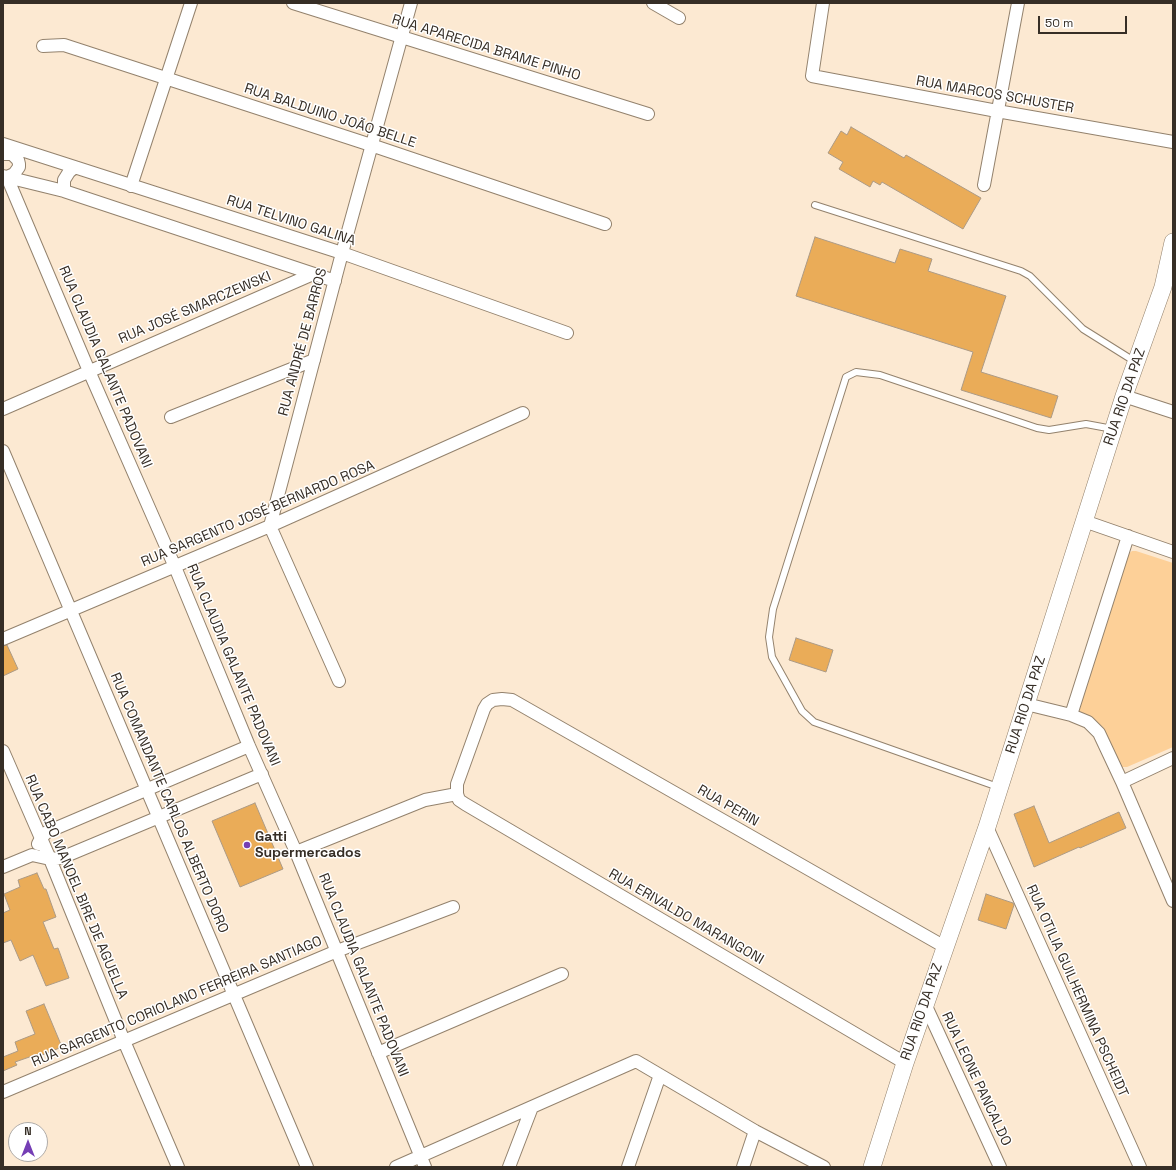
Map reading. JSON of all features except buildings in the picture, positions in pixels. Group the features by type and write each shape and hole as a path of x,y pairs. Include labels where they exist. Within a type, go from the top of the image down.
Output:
{"main road":[{"name":"RUA RIO DA PAZ","path":"872,1167 944,947 987,826 1124,396 1136,362 1168,288 1173,242"}],"street":[{"path":"131,186 191,3"},
{"name":"RUA APARECIDA BRAME PINHO","path":"293,3 648,114"},
{"name":"RUA ANDRÉ DE BARROS","path":"270,526 342,253 411,3"},
{"path":"653,3 679,18"},
{"name":"RUA MARCOS SCHUSTER","path":"823,3 812,76 1173,142"},
{"path":"984,185 1018,3"},
{"name":"RUA BALDUINO JOÃO BELLE","path":"43,46 64,44 372,145 605,224"},
{"name":"RUA TELVINO GALINA","path":"3,144 20,155 75,167 342,253 567,333"},
{"path":"3,154 20,155 17,171 14,174 4,177"},
{"path":"64,192 64,180 69,172 75,167"},
{"path":"4,177 64,192 335,281"},
{"name":"RUA CLAUDIA GALANTE PADOVANI","path":"4,177 175,567 249,746 296,852 423,1162"},
{"name":"RUA JOSÉ SMARCZEWSKI","path":"3,409 313,274"},
{"path":"171,417 314,360"},
{"path":"1124,396 1173,412"},
{"name":"RUA SARGENTO JOSÉ BERNARDO ROSA","path":"3,639 270,526 523,413"},
{"name":"RUA COMANDANTE CARLOS ALBERTO DORO","path":"3,451 307,1167"},
{"path":"1084,521 1173,552"},
{"path":"270,526 339,681"},
{"path":"1071,716 1128,536"},
{"name":"RUA PERIN","path":"457,794 457,784 484,709 487,704 493,700 512,700 944,947"},
{"path":"1026,704 1088,722 1099,733 1122,782 1173,901"},
{"path":"32,855 40,838 47,832 249,746"},
{"name":"RUA CABO MANOEL BIRE DE AGUELLA","path":"3,751 178,1167"},
{"path":"1122,782 1173,758"},
{"path":"3,867 32,855 50,860 60,858 262,774"},
{"path":"296,852 425,800 457,794"},
{"name":"RUA ERIVALDO MARANGONI","path":"457,794 459,800 465,804 905,1063"},
{"name":"RUA OTILIA GUILHERMINA PSCHEIDT","path":"987,826 1140,1167"},
{"name":"RUA SARGENTO CORIOLANO FERREIRA SANTIAGO","path":"3,1092 337,951 453,907"},
{"path":"378,1052 562,974"},
{"name":"RUA LEONE PANCALDO","path":"925,1004 1000,1167"},
{"path":"396,1167 423,1162 532,1107 636,1061 755,1131 824,1167"},
{"path":"628,1167 660,1075"},
{"path":"509,1167 532,1107"},
{"path":"743,1167 755,1131"}],"lane":[{"path":"815,205 1020,271 1030,276 1083,329 1136,362"},
{"path":"999,787 814,722 802,711 772,657 769,637 773,609 846,377 856,372 880,375 1037,428 1050,430 1086,424 1113,429"}],"shaded area":[{"path":"1132,551 1173,563 1173,747 1127,767 1122,767 1103,727 1081,714 1079,710 1128,554"}],"place":[{"name":"Gatti Supermercados","path":"247,845"}]}
